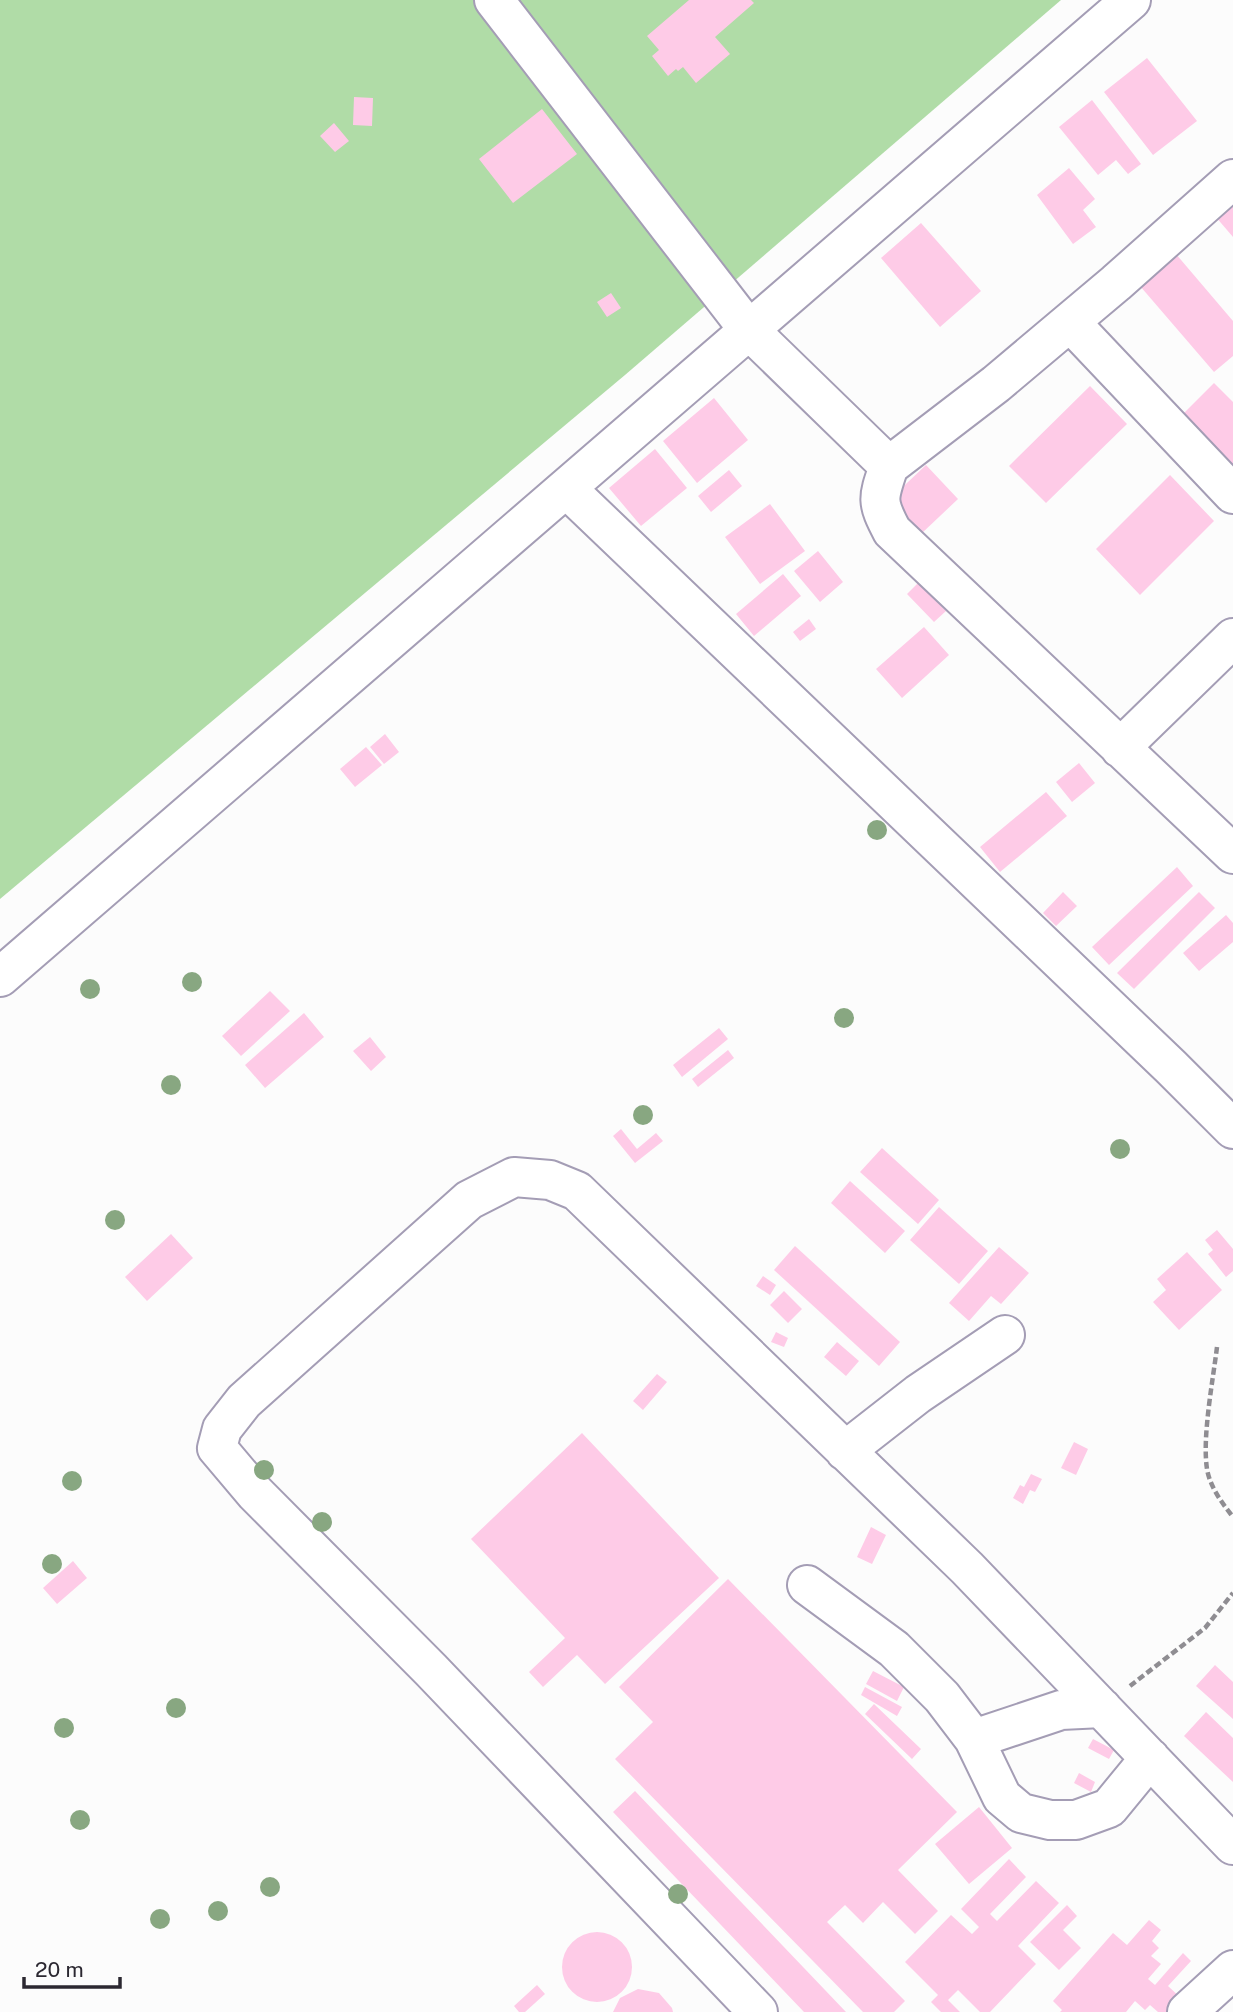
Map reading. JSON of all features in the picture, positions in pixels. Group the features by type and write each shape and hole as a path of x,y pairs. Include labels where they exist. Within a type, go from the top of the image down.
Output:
{"street":[{"path":"494,0 748,329 889,466"},
{"path":"0,977 1131,0"},
{"path":"1233,179 996,384 889,466 879,493 880,508 892,531 1233,854"},
{"path":"1070,322 1233,494"},
{"path":"567,489 1233,1129"},
{"path":"1120,748 1233,638"},
{"path":"758,2012 431,1671 255,1493 217,1448 222,1429 244,1401 468,1200 514,1177 550,1180 577,1191 967,1568 1233,1845"},
{"path":"845,1451 918,1394 1005,1335"},
{"path":"807,1585 894,1649 942,1697 974,1739 1002,1797 1021,1813 1051,1820 1076,1821 1109,1808 1150,1758"},
{"path":"974,1739 1061,1710 1102,1708"},
{"path":"1187,2012 1233,1970"}],"path":[{"path":"1217,1347 1207,1432 1207,1469 1219,1499 1233,1517"},
{"path":"1102,1708 1205,1628 1233,1593"}],"green space":[{"path":"0,0 1061,0 625,375 0,899"}],"building":[{"path":"689,0 751,0 754,3 715,37 730,54 696,83 683,67 668,76 652,56 659,50 647,36"},
{"path":"1147,58 1197,121 1153,155 1104,92"},
{"path":"354,97 373,98 372,126 353,125"},
{"path":"1092,100 1141,164 1128,174 1116,160 1098,175 1059,127"},
{"path":"542,109 577,154 513,203 479,159"},
{"path":"334,123 349,141 335,152 320,136"},
{"path":"1069,168 1095,199 1083,210 1096,227 1073,244 1037,195"},
{"path":"1233,188 1233,237 1209,209"},
{"path":"921,223 981,291 940,327 881,258"},
{"path":"1170,247 1233,321 1233,356 1214,372 1134,279"},
{"path":"611,293 621,308 607,317 597,302"},
{"path":"1214,383 1233,402 1233,475 1178,419"},
{"path":"1090,386 1127,424 1046,503 1009,466"},
{"path":"714,398 748,440 697,483 663,441"},
{"path":"655,449 687,488 641,526 609,488"},
{"path":"926,465 958,499 921,534 889,500"},
{"path":"729,470 742,486 711,512 698,496"},
{"path":"1170,475 1214,521 1140,595 1096,549"},
{"path":"770,504 805,551 760,584 725,537"},
{"path":"818,551 843,582 820,602 794,571"},
{"path":"783,574 801,596 754,636 736,614"},
{"path":"918,583 946,611 934,622 907,594"},
{"path":"809,619 816,629 800,641 793,632"},
{"path":"924,627 949,655 902,698 876,669"},
{"path":"385,734 399,752 384,764 370,747"},
{"path":"366,747 382,765 355,787 340,769"},
{"path":"1079,763 1095,783 1072,802 1056,782"},
{"path":"1046,792 1067,816 1000,872 980,847"},
{"path":"1177,867 1193,886 1109,965 1092,947"},
{"path":"1063,892 1077,906 1056,926 1043,913"},
{"path":"1199,892 1215,908 1134,989 1117,973"},
{"path":"1226,915 1233,923 1233,942 1199,971 1183,953"},
{"path":"270,991 290,1011 241,1056 222,1036"},
{"path":"304,1013 324,1037 265,1088 245,1065"},
{"path":"719,1028 728,1039 682,1077 673,1065"},
{"path":"370,1037 386,1057 371,1071 353,1051"},
{"path":"728,1050 734,1058 698,1087 692,1079"},
{"path":"621,1129 637,1149 656,1133 663,1141 635,1163 613,1136"},
{"path":"882,1148 939,1200 918,1224 860,1172"},
{"path":"850,1181 905,1231 885,1253 831,1203"},
{"path":"939,1207 988,1251 959,1284 910,1240"},
{"path":"1217,1230 1233,1249 1233,1271 1226,1277 1208,1254 1213,1250 1205,1240"},
{"path":"171,1234 193,1258 147,1301 125,1277"},
{"path":"795,1246 900,1342 879,1366 774,1270"},
{"path":"999,1247 1029,1273 1001,1304 991,1296 969,1321 949,1303"},
{"path":"1187,1252 1222,1290 1179,1330 1153,1302 1166,1290 1157,1279"},
{"path":"763,1276 776,1285 770,1295 756,1286"},
{"path":"784,1291 802,1309 788,1323 770,1305"},
{"path":"776,1332 788,1338 784,1347 771,1342"},
{"path":"837,1342 859,1361 846,1376 824,1357"},
{"path":"657,1374 667,1382 643,1410 633,1401"},
{"path":"582,1433 719,1578 605,1684 577,1655 543,1687 529,1672 565,1638 471,1539"},
{"path":"1074,1442 1088,1449 1076,1475 1061,1468"},
{"path":"1031,1474 1042,1479 1035,1492 1030,1490 1023,1504 1013,1498 1020,1485 1024,1487"},
{"path":"871,1527 886,1535 872,1564 857,1557"},
{"path":"73,1561 87,1578 57,1604 43,1588"},
{"path":"728,1579 957,1812 898,1870 938,1911 915,1934 883,1902 863,1923 845,1905 827,1922 905,2001 894,2012 863,2012 615,1759 653,1722 619,1687"},
{"path":"1215,1665 1233,1682 1233,1719 1196,1686"},
{"path":"873,1671 904,1687 897,1701 866,1684"},
{"path":"865,1687 902,1707 897,1716 861,1695"},
{"path":"874,1704 921,1749 912,1759 865,1714"},
{"path":"1206,1712 1233,1738 1233,1782 1184,1736"},
{"path":"1093,1739 1114,1750 1109,1759 1088,1748"},
{"path":"1079,1773 1095,1782 1091,1792 1074,1783"},
{"path":"635,1791 846,2012 804,2012 613,1812"},
{"path":"979,1807 1012,1848 969,1884 935,1844"},
{"path":"1009,1859 1026,1877 990,1914 997,1921 1036,1881 1059,1903 1018,1946 1036,1964 990,2012 980,2012 958,1990 948,2000 960,2012 941,2012 931,2002 938,1995 905,1962 951,1915 972,1934 979,1927 961,1909"},
{"path":"1067,1905 1077,1916 1063,1930 1081,1948 1059,1970 1030,1942"},
{"path":"1149,1920 1161,1930 1152,1941 1159,1948 1151,1956 1161,1964 1148,1979 1155,1985 1183,1953 1191,1961 1168,1986 1182,1999 1171,2012 1158,2012 1150,2005 1145,2010 1135,2001 1126,2012 1060,2012 1062,2010 1053,2001 1113,1933 1127,1945"},
{"path":"597,1932 616,1938 626,1948 632,1967 626,1986 616,1996 597,2002 578,1996 568,1986 562,1967 568,1948 578,1938"},
{"path":"537,1985 545,1994 525,2012 519,2012 514,2006"},
{"path":"638,1989 659,1993 673,2012 613,2012 620,1998"}]}
